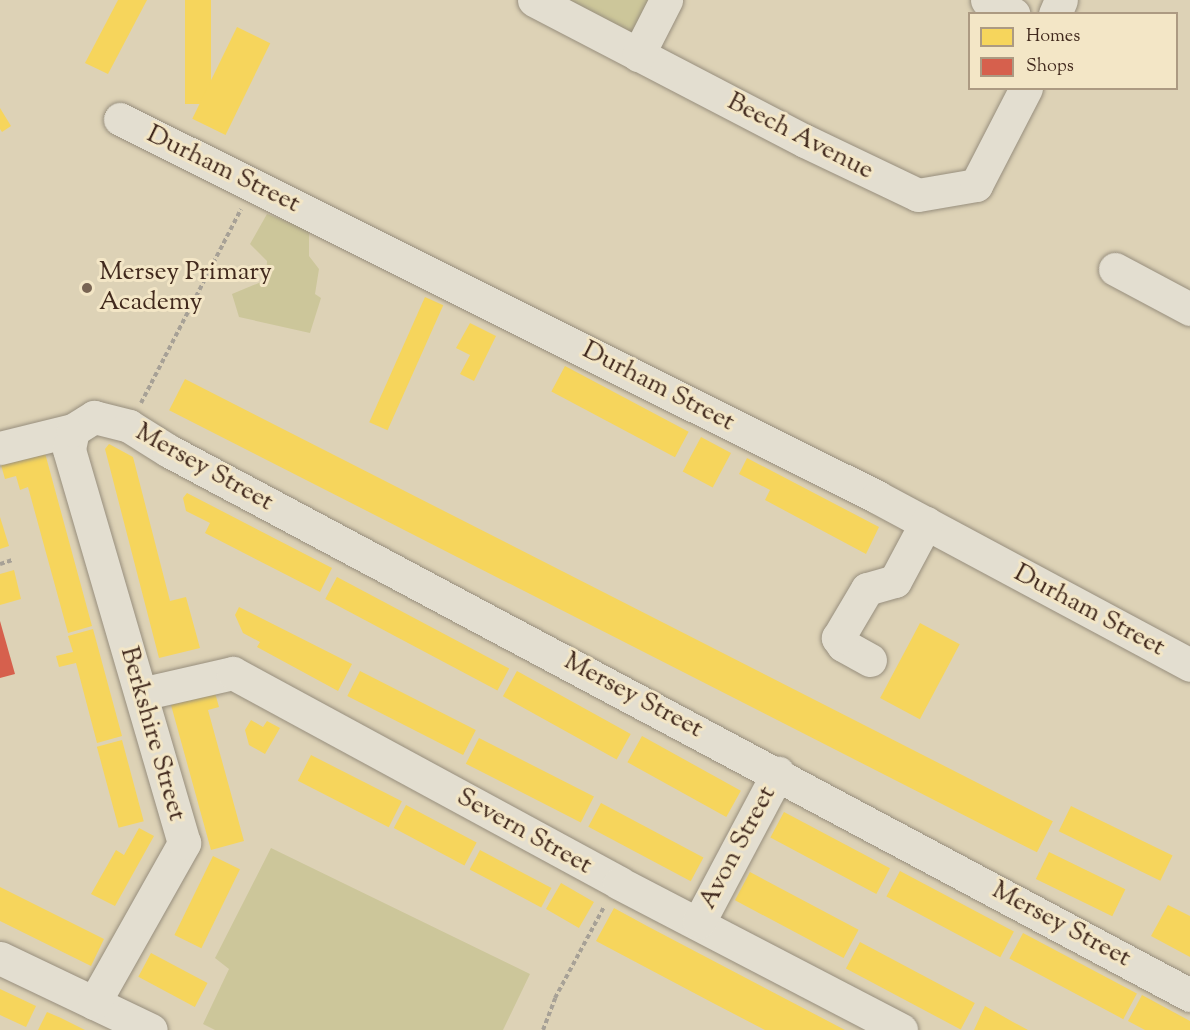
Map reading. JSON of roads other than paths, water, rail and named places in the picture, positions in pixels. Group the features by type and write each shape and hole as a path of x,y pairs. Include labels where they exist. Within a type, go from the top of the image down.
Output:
{"street":[{"name":"Beech Avenue","path":"534,0 638,55 918,195 976,185 1025,90"},
{"path":"638,55 666,0"},
{"path":"987,0 1009,12"},
{"name":"Durham Street","path":"120,119 926,523 1190,665"},
{"path":"1115,270 1190,309"},
{"name":"Mersey Street","path":"0,448 71,439 94,417 129,426 169,451 1190,994"},
{"name":"Berkshire Street","path":"71,439 184,843 94,1003"},
{"path":"870,660 843,645 838,638 867,589 895,581 926,523"},
{"name":"Severn Street","path":"141,694 233,673 619,883 699,922 901,1030"},
{"name":"Avon Street","path":"699,922 778,773"},
{"path":"0,958 151,1030"}],"place":[{"name":"Mersey Primary Academy","path":"87,288"}]}
